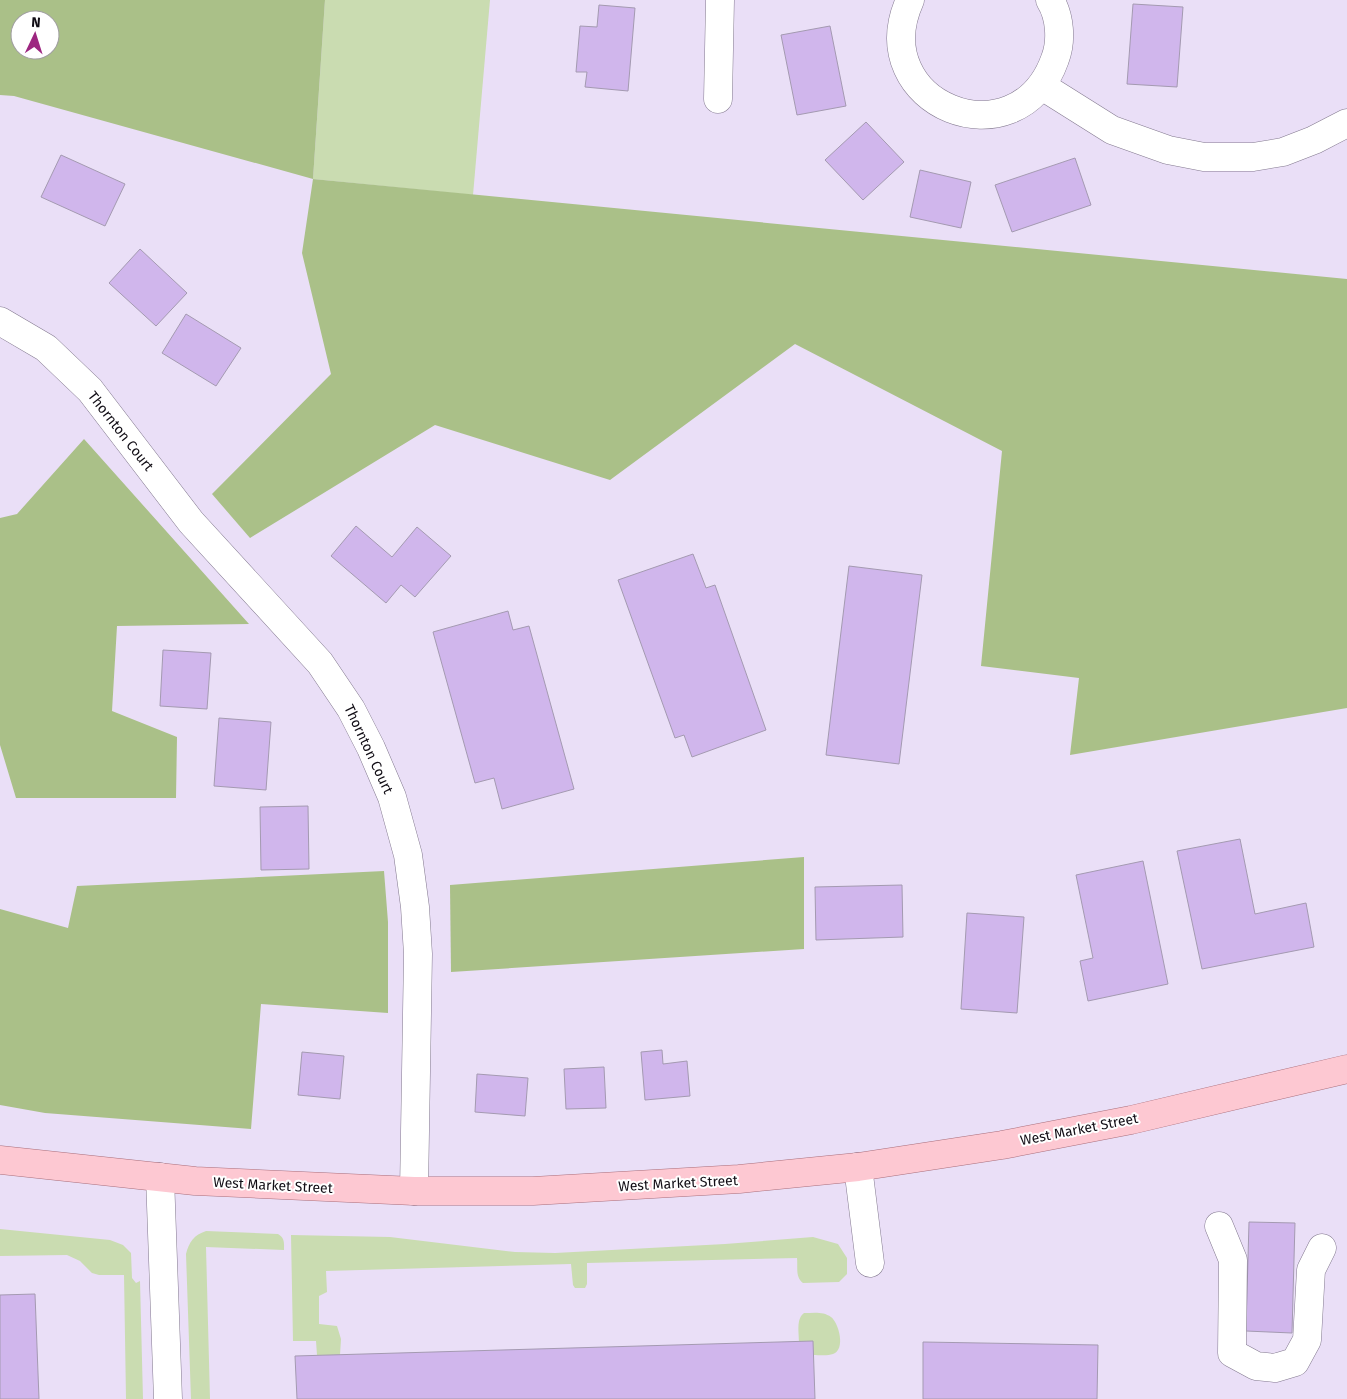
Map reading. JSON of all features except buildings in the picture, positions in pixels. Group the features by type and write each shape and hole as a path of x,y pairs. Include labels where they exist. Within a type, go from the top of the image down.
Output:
{"main road":[{"name":"West Market Street","path":"0,1160 195,1181 414,1191 533,1191 739,1179 858,1167 1002,1145 1106,1125 1347,1069"}],"street":[{"path":"718,99 720,0"},
{"path":"910,0 901,35 908,70 930,98 945,107 962,113 980,115 1014,108 1042,86 1057,54 1059,37 1057,20 1050,0"},
{"path":"1042,86 1112,130 1168,150 1204,157 1253,157 1283,152 1314,140 1347,123"},
{"name":"Thornton Court","path":"0,321 46,348 90,390 191,522 320,663 351,708 371,748 392,797 408,855 415,907 418,954 414,1191"},
{"path":"858,1167 870,1262"},
{"path":"160,1177 168,1399"},
{"path":"1219,1226 1233,1260 1232,1353 1256,1366 1275,1368 1295,1362 1307,1340 1311,1270 1322,1248"}],"green space":[{"path":"0,0 325,0 313,179 14,96 0,95"},
{"path":"325,0 490,0 473,195 313,179"},
{"path":"313,179 1347,279 1347,708 1070,755 1079,678 981,666 1002,451 795,344 610,480 435,425 250,538 212,494 331,374 302,253"},
{"path":"84,439 249,624 117,626 112,711 177,737 176,798 16,798 0,745 0,518 17,514"},
{"path":"804,857 804,949 451,972 450,885"},
{"path":"384,871 388,922 388,1013 261,1004 251,1129 45,1113 0,1105 0,909 68,928 77,886"},
{"path":"0,1229 110,1240 123,1245 131,1253 132,1278 136,1283 140,1281 143,1399 126,1399 124,1275 99,1275 92,1273 80,1261 67,1255 0,1256"},
{"path":"206,1231 278,1234 283,1239 284,1250 206,1247 210,1399 191,1399 186,1254 193,1240"},
{"path":"291,1235 390,1237 515,1252 555,1253 725,1244 813,1237 838,1244 847,1258 847,1274 839,1282 803,1283 798,1275 797,1258 587,1263 587,1284 585,1288 575,1288 573,1285 571,1264 326,1271 327,1292 319,1296 319,1324 337,1326 341,1339 340,1355 317,1355 316,1341 293,1341"},
{"path":"804,1313 825,1314 834,1320 840,1336 837,1352 829,1355 813,1355 813,1341 799,1342 799,1322"}]}
